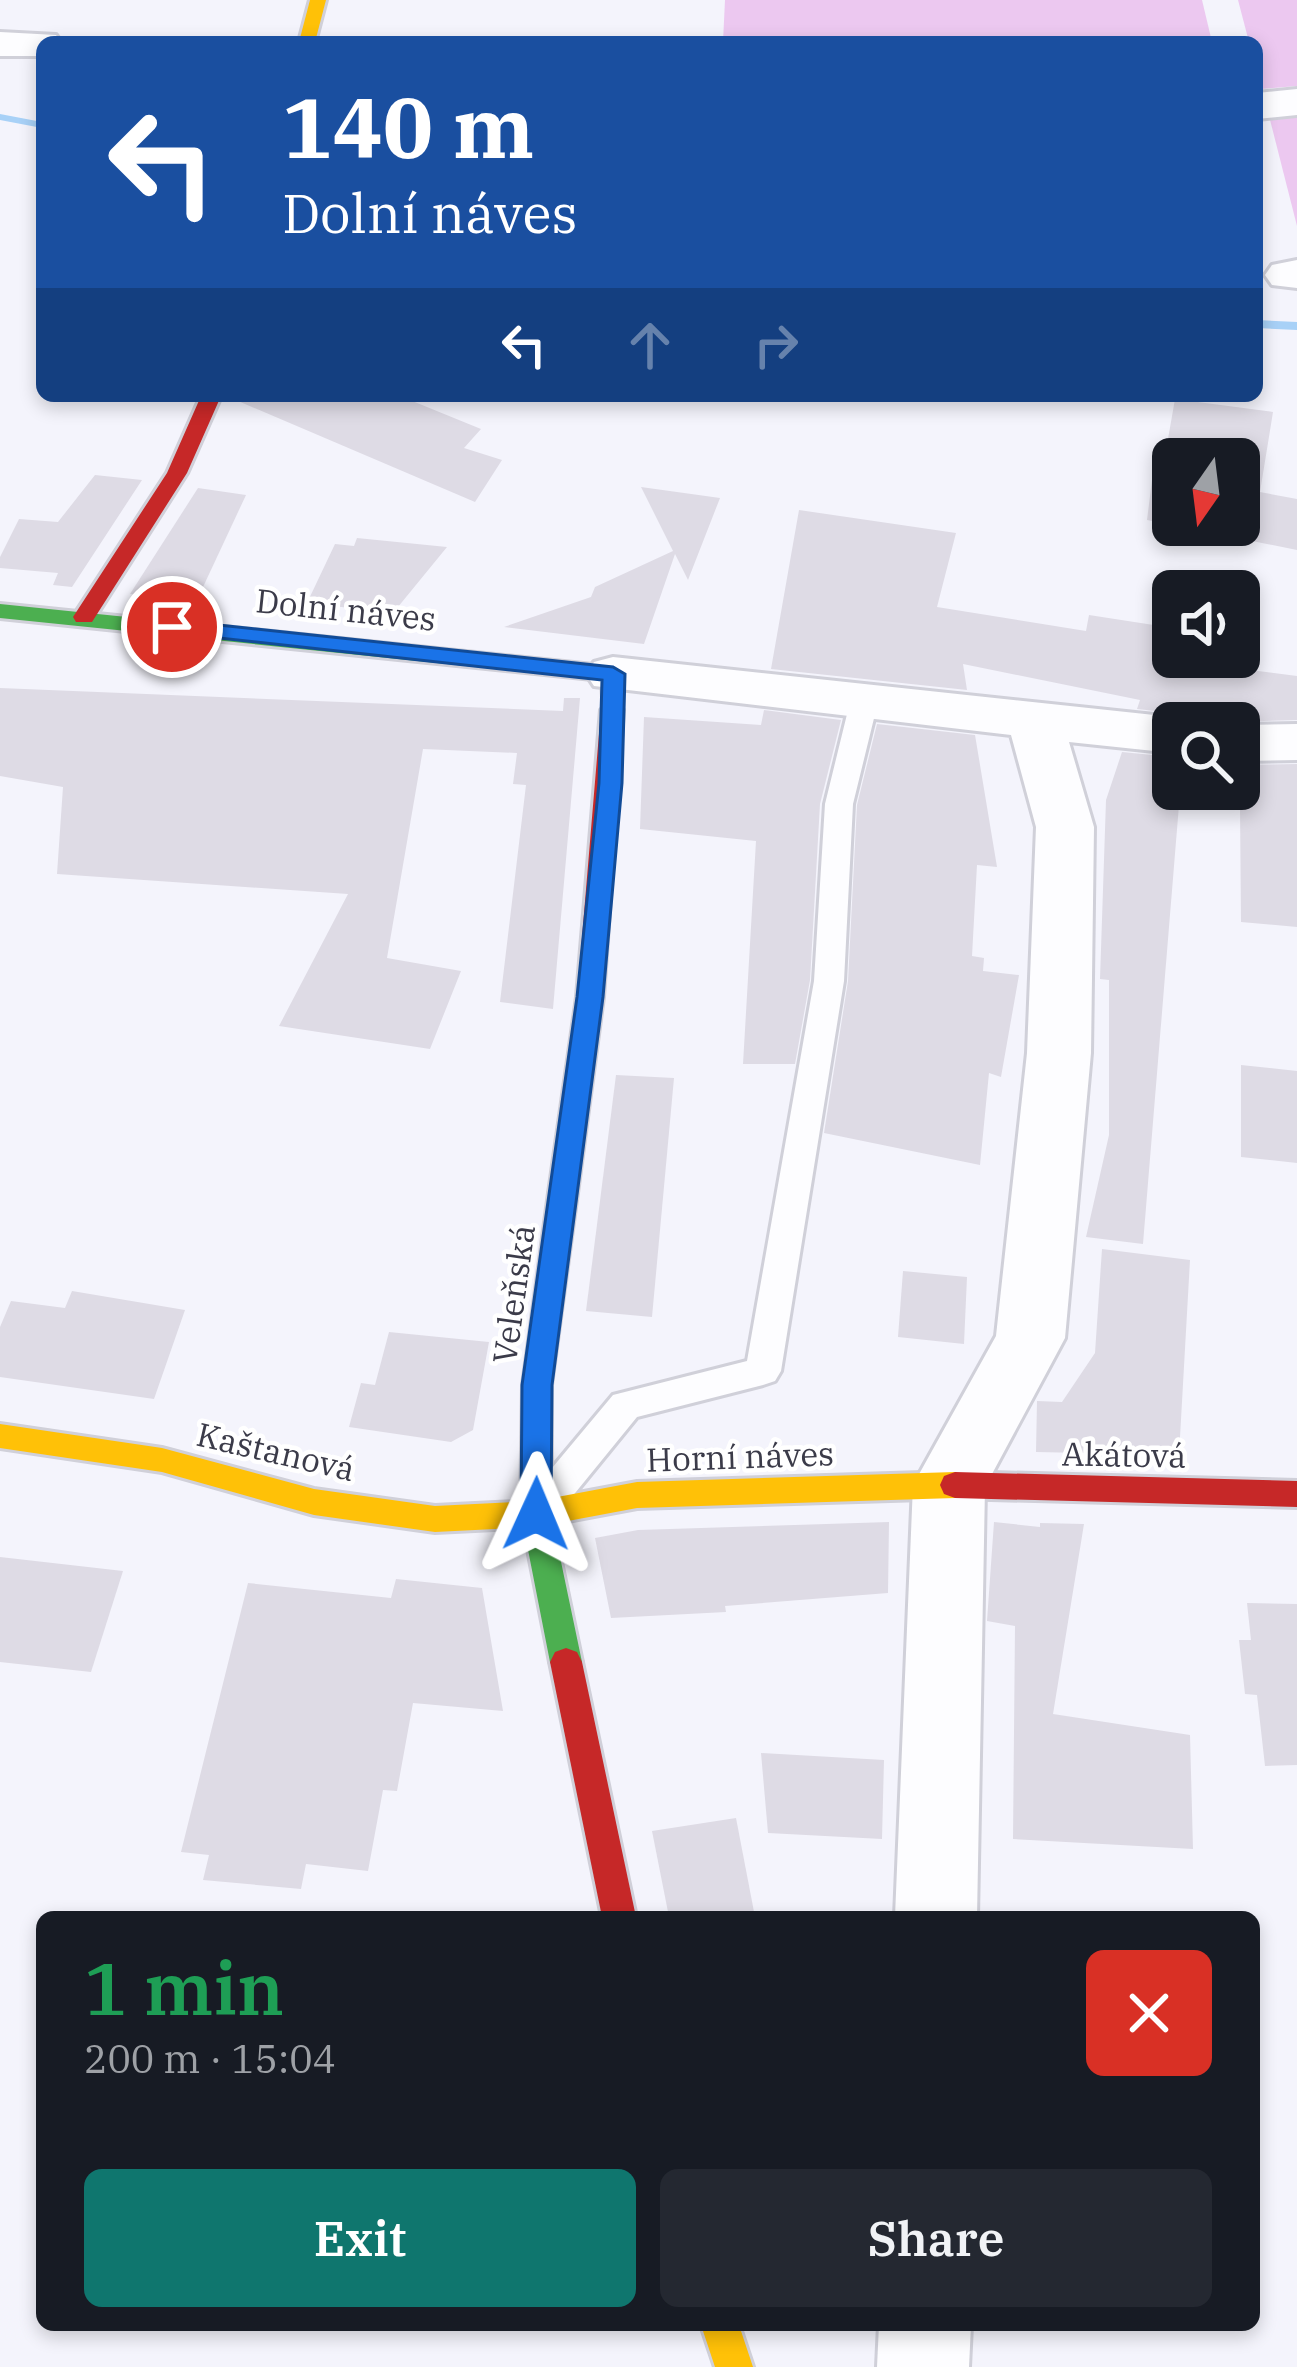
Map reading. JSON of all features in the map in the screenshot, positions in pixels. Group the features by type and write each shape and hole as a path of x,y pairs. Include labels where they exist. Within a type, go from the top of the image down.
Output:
{"street":[{"path":"309,36 318,0"},
{"path":"0,44 36,44"},
{"path":"1263,105 1297,102"},
{"path":"83,617 177,473 208,402"},
{"name":"Dolní náves","path":"0,611 613,674"},
{"path":"613,674 1152,733"},
{"name":"Veleňská","path":"613,674 610,783 590,997 537,1385 536,1514 618,1911"},
{"path":"936,1911 949,1486 1030,1338 1059,1053 1065,827 1035,720"},
{"path":"1260,742 1297,742"},
{"name":"Kaštanová","path":"0,1436 162,1460 314,1502 355,1508 435,1519 536,1514"},
{"name":"Horní náves","path":"536,1514 637,1495 949,1486"},
{"name":"Akátová","path":"949,1486 1297,1494"},
{"path":"722,2331 734,2367"},
{"path":"923,2367 925,2331"}],"lane":[{"path":"536,1514 626,1405 763,1371 830,981 839,804 864,702"}],"shaded area":[{"path":"725,0 1202,0 1211,36 723,36"},
{"path":"1238,0 1297,0 1297,86 1263,89 1263,36 1247,36"},
{"path":"1297,109 1297,226 1268,112"}],"building":[{"path":"240,402 415,402 481,429 464,448 502,460 475,502"},
{"path":"1174,402 1273,412 1260,492 1260,438 1168,438"},
{"path":"95,475 142,480 72,587 53,585 58,573 0,568 0,557 19,519 58,522"},
{"path":"1152,480 1152,521 1147,520"},
{"path":"641,487 720,498 688,580 675,554 644,644 504,627 591,597 595,587 673,551"},
{"path":"198,488 246,495 196,602 130,594"},
{"path":"1260,492 1297,499 1297,550 1260,543"},
{"path":"799,510 956,533 937,607 1086,631 1089,615 1152,625 1152,678 1260,678 1260,671 1297,676 1297,720 1260,721 1260,702 1152,702 1152,711 1137,709 1140,700 963,664 967,690 771,669"},
{"path":"357,538 447,547 393,613 307,603 335,544 354,546"},
{"path":"0,688 563,711 564,698 580,698 553,1009 500,1002 526,785 513,784 517,753 423,749 387,958 461,971 430,1049 279,1026 348,894 57,874 63,787 0,776"},
{"path":"764,710 841,720 820,804 810,980 795,1064 743,1064 756,841 640,829 644,717 761,725"},
{"path":"877,724 975,735 997,867 977,865 972,956 984,958 983,971 1019,975 1001,1077 989,1073 980,1165 824,1133 848,981 857,805"},
{"path":"1122,752 1152,755 1152,810 1179,810 1143,1244 1086,1237 1109,1135 1109,980 1100,979 1106,800"},
{"path":"1297,764 1297,927 1241,922 1240,810 1260,810 1260,765"},
{"path":"1241,1065 1297,1071 1297,1163 1241,1157"},
{"path":"616,1075 674,1078 652,1317 586,1311"},
{"path":"1102,1249 1190,1260 1179,1455 1036,1452 1037,1401 1062,1402 1095,1353"},
{"path":"903,1271 967,1277 964,1344 898,1337"},
{"path":"72,1291 185,1310 154,1399 0,1377 0,1327 11,1301 65,1308"},
{"path":"389,1332 489,1342 473,1430 451,1442 349,1427 361,1383 375,1385"},
{"path":"889,1522 888,1593 725,1606 726,1612 611,1618 595,1538 638,1530"},
{"path":"994,1522 1040,1527 1040,1523 1084,1524 1053,1714 1190,1735 1193,1849 1013,1839 1015,1626 987,1621"},
{"path":"0,1557 123,1571 91,1672 0,1662"},
{"path":"396,1579 482,1588 503,1711 413,1703 397,1791 383,1790 368,1871 306,1864 301,1889 203,1880 209,1855 181,1852 248,1583 391,1598"},
{"path":"1247,1603 1297,1604 1297,1765 1265,1766 1257,1695 1245,1694 1239,1640 1251,1640"},
{"path":"761,1753 884,1760 882,1839 768,1833"},
{"path":"736,1818 754,1911 668,1911 652,1831"}],"waterway":[{"path":"0,117 36,124"},
{"path":"1263,324 1297,326"}],"traffic: fast":[{"path":"0,611 613,674 612,710"},
{"path":"563,1193 537,1385 536,1514 566,1662"}],"traffic: slow":[{"path":"309,36 318,0"},
{"path":"0,1436 162,1460 314,1502 435,1519 536,1514 637,1495 955,1485"},
{"path":"722,2331 734,2367"}],"traffic: jam":[{"path":"84,617 177,473 208,402"},
{"path":"563,1193 590,997 612,710"},
{"path":"955,1485 1297,1494"},
{"path":"566,1662 618,1911"}],"route":[{"path":"172,627 613,674 610,783 590,997 537,1385 536,1514"}]}
